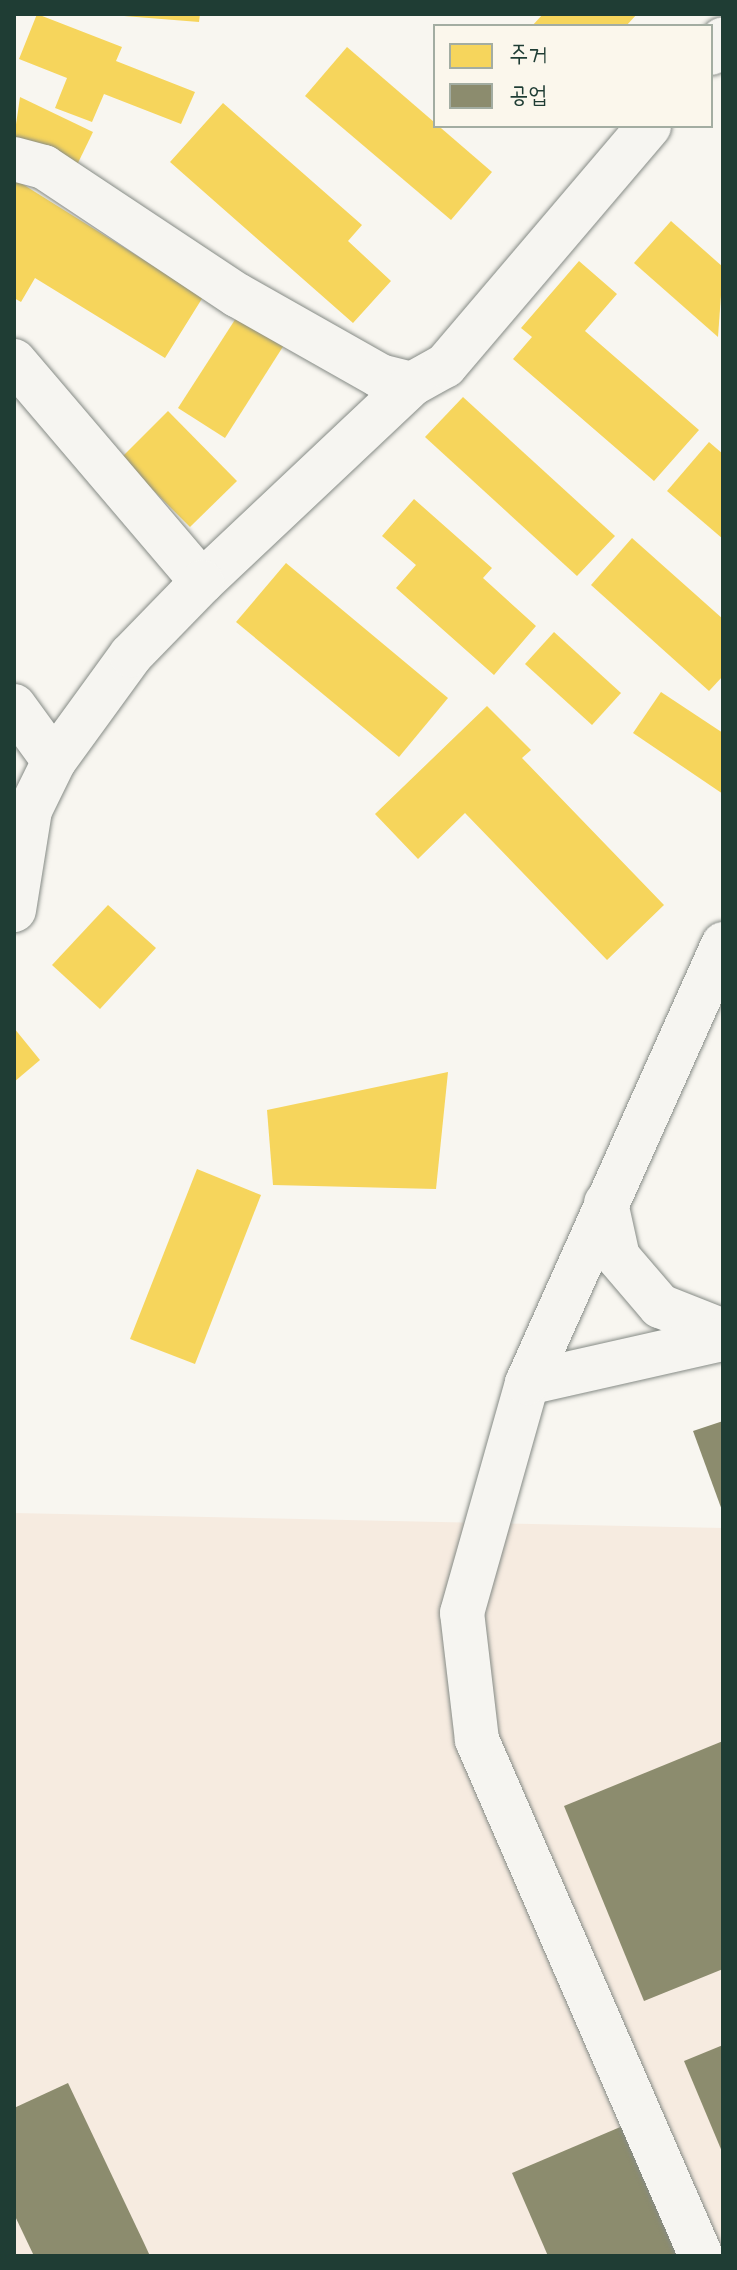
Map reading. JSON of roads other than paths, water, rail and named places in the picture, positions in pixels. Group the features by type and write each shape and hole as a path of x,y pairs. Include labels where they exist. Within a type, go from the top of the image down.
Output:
{"street":[{"path":"14,910 30,810 54,761 131,655 202,582 412,384 445,366 647,128"},
{"path":"14,159 44,167 107,204 237,295 354,361 412,384"},
{"path":"14,361 202,582"},
{"path":"14,706 54,761"},
{"path":"701,2256 477,1740 462,1613 527,1383 723,944"},
{"path":"606,1203 618,1257 660,1306 723,1331"},
{"path":"527,1383 723,1339"}]}
